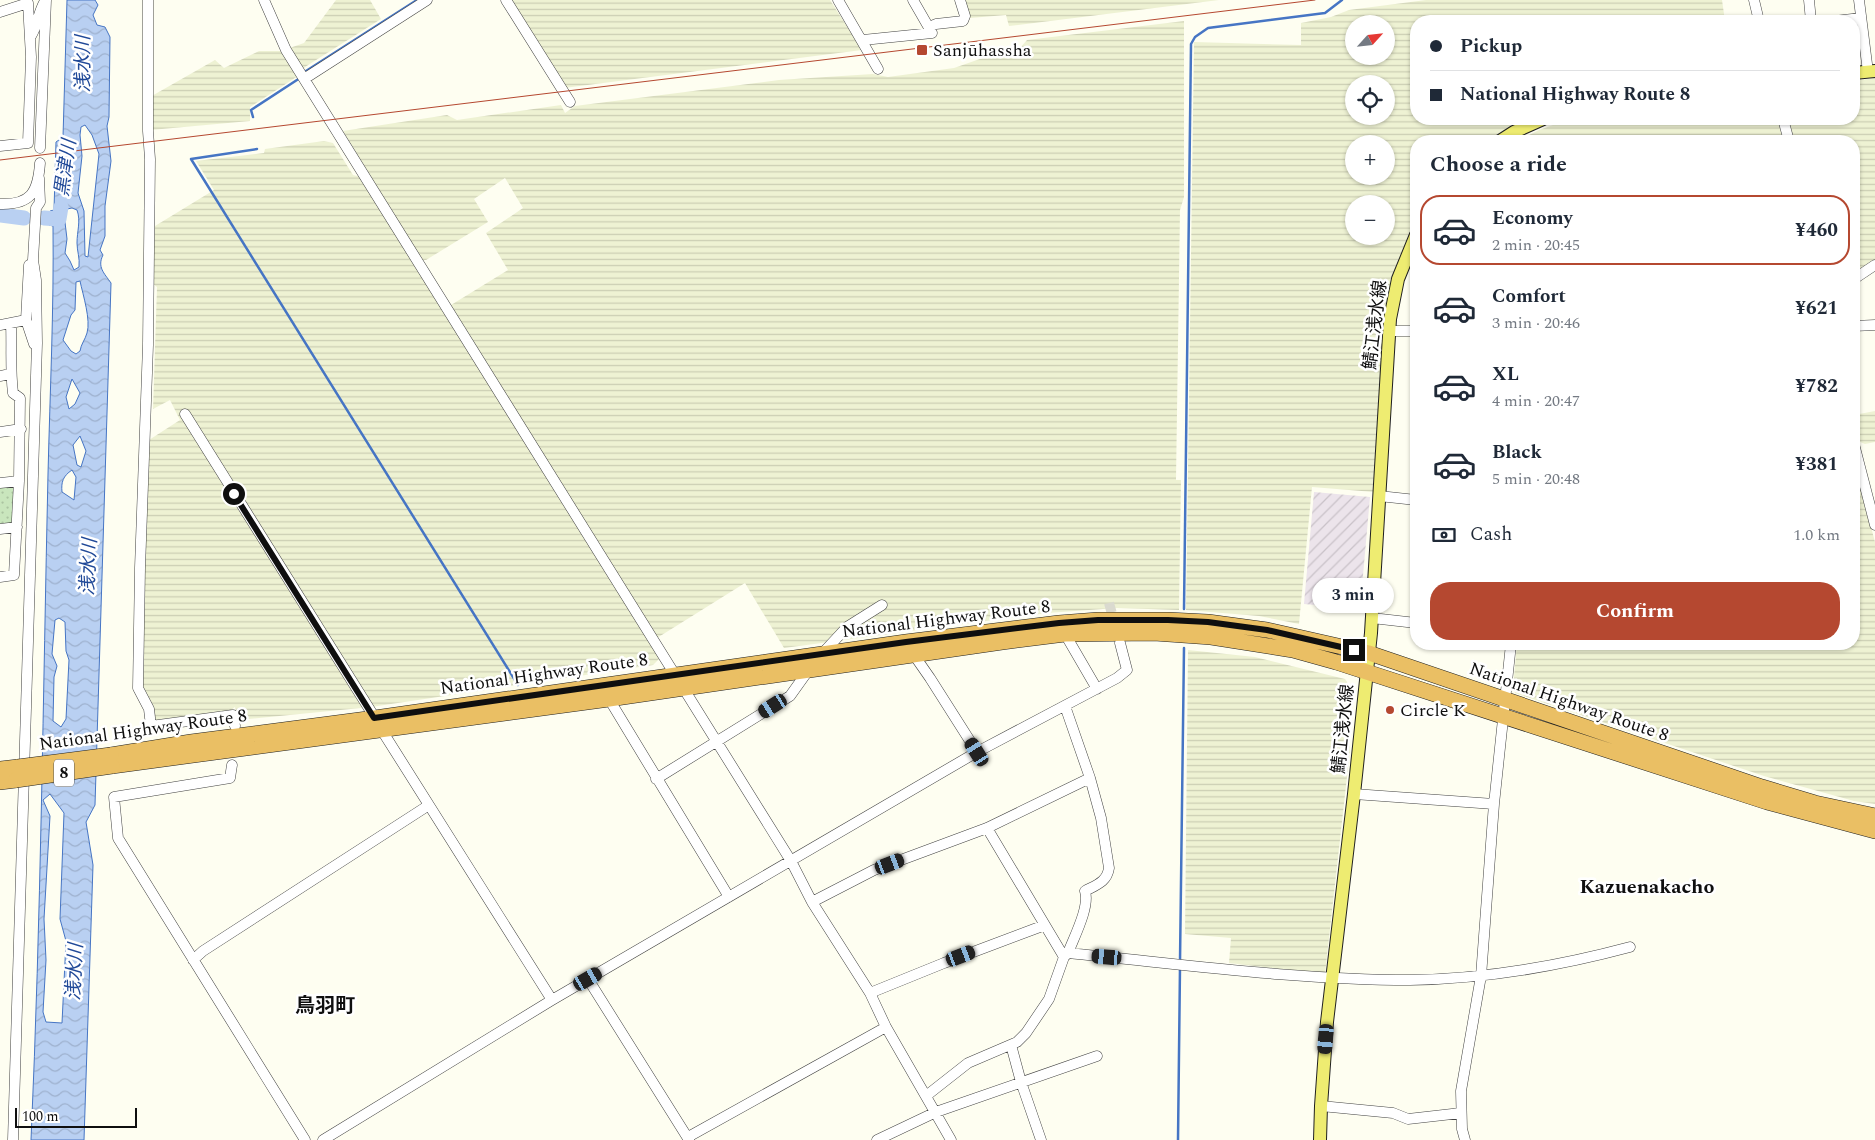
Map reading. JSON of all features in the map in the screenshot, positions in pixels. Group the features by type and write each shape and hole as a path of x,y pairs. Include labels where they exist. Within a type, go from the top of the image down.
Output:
{"highway":[{"name":"National Highway Route 8","path":"378,723 678,681 822,654 1059,623 1098,620 1208,622 1267,630 1369,654 1762,787 1815,803 1875,816"},
{"name":"National Highway Route 8","path":"0,782 201,740 609,699 678,681 809,670 1065,634 1154,633 1211,636 1293,650 1367,672 1767,802 1875,831"},
{"name":"National Highway Route 8","path":"0,769 112,760"}],"main road":[{"path":"1517,135 1534,125"},
{"name":"鯖江浅水線","path":"1320,1140 1321,1106 1333,978 1369,654 1389,331 1398,279 1410,250"}],"street":[{"path":"30,39 36,28 40,9 46,0"},
{"path":"40,148 46,0"},
{"path":"148,0 148,131 150,159 148,344 138,688 149,709 151,726 234,714 235,726"},
{"path":"264,0 286,50 791,862 812,902 870,993 886,1027 951,1140"},
{"path":"304,79 427,0"},
{"path":"506,0 570,102"},
{"path":"838,0 863,40 878,69"},
{"path":"863,40 932,32 913,0"},
{"path":"929,27 936,24 963,21 965,16 960,0"},
{"path":"1754,0 1758,15"},
{"path":"1809,0 1810,15"},
{"path":"1859,0 1872,71"},
{"path":"0,12 28,3 30,39 28,143 0,146"},
{"path":"13,1140 37,353 36,280 32,260 36,208 40,202 40,163"},
{"path":"0,204 21,202 28,198 39,178"},
{"path":"32,260 29,264 26,320 37,353"},
{"path":"1860,275 1875,265"},
{"path":"0,577 14,575 21,428 20,398 13,393 5,375 12,348 5,324 26,320"},
{"path":"1860,326 1875,325"},
{"path":"1389,331 1410,331"},
{"path":"185,414 552,1000"},
{"path":"0,432 21,428"},
{"path":"1860,467 1875,525"},
{"path":"0,484 19,480"},
{"path":"1379,496 1410,499"},
{"path":"0,529 17,527"},
{"path":"656,779 790,696 822,654 847,627 882,605"},
{"path":"1372,618 1410,621"},
{"path":"1065,634 1096,689"},
{"path":"323,1140 552,1000 730,898 977,752 1117,678 1126,670 1120,643"},
{"path":"1465,1140 1461,1113 1461,1091 1481,976 1494,804 1510,650"},
{"path":"914,655 977,752"},
{"path":"609,699 730,898"},
{"path":"926,1096 968,1063 1017,1042 1026,1033 1049,999 1082,916 1087,897 1085,891 1104,880 1108,875 1109,868 1101,818 1090,778 1064,706"},
{"path":"232,765 230,778 114,797 118,838 305,1140"},
{"path":"812,902 874,870 987,828 1090,778"},
{"path":"1354,794 1494,804"},
{"path":"193,960 429,805"},
{"path":"987,828 1044,924 1066,955 1333,978 1412,980 1481,976 1577,961 1630,947"},
{"path":"870,993 1044,924"},
{"path":"588,979 688,1139 886,1027"},
{"path":"1011,1045 1021,1082 1041,1140"},
{"path":"877,1140 936,1112 1097,1056"},
{"path":"1321,1106 1393,1113 1408,1119 1461,1113"}],"shaded area":[{"path":"1314,492 1370,497 1360,609 1304,604"}],"green space":[{"path":"336,0 370,0 381,19 305,67 298,76 250,107 250,121 151,130 150,97 215,60 224,68 259,51 281,51 304,43"},
{"path":"509,0 830,0 862,50 564,88"},
{"path":"963,0 1219,0 1009,26 1006,15 970,18"},
{"path":"1426,0 1722,0 1724,15 1410,15 1410,125 1515,125 1498,135 1410,135 1410,237 1395,271 1374,492 1312,487 1299,624 1259,616 1186,610 1194,42 1301,45 1301,23 1331,17 1349,10"},
{"path":"1184,21 1184,197 1180,210 1176,480 1181,480 1179,610 1117,608 1047,613 784,648 745,583 657,638 451,305 508,270 486,233 523,208 505,178 474,199 488,222 426,260 422,260 343,131 447,115 457,120 561,105 565,113 575,106 779,80 873,74 888,77 954,68 1000,52 1019,49 1027,40"},
{"path":"1875,78 1875,260 1860,271 1860,135 1793,135 1790,125 1860,125 1860,80"},
{"path":"1553,125 1779,125 1782,135 1529,135"},
{"path":"324,141 333,143 353,175 361,177 660,658 653,665 371,707 238,720 235,707 228,712 156,722 154,720 154,707 143,686 144,549 149,440 180,420 170,400 153,409 157,287 152,283 155,226 214,190 196,161 264,153 265,149"},
{"path":"1875,411 1875,442 1865,444 1860,442 1860,414"},
{"path":"10,484 14,488 13,525 0,527 0,486"},
{"path":"1860,486 1875,542 1875,804 1854,801 1764,776 1515,693 1513,688 1516,650 1860,650"},
{"path":"1188,650 1255,657 1345,679 1350,686 1349,691 1352,697 1348,731 1350,750 1325,974 1229,963 1231,938 1185,934"}],"water":[{"name":"浅水川","path":"67,0 95,0 98,5 93,15 97,25 105,27 110,37 109,117 107,126 111,161 105,206 105,236 100,250 103,255 101,259 102,270 111,283 95,805 86,822 93,865 84,1140 31,1140 39,890 52,319 53,226 49,225 50,211 54,210 56,142 63,137","holes":["85,125 92,135 99,154 88,257 85,256 84,211 78,193 82,156 81,127","72,208 77,210 78,214 77,243 79,267 74,270 65,253 67,239 64,214 67,209","80,281 86,307 88,328 80,351 76,354 71,351 63,340 71,315 75,310 76,282","72,379 80,393 75,404 69,409 66,397","80,436 86,451 81,467 77,465 73,445","72,470 76,477 74,500 62,492 62,482","59,618 65,622 66,651 69,660 66,719 61,727 53,721 54,677 57,666 52,654 55,620","50,794 64,813 60,919 66,941 62,1023 46,1022 43,1012 46,960 44,919 50,816 43,800"]}],"waterway":[{"path":"306,71 417,0"},
{"path":"1184,609 1191,44 1195,37 1208,28 1325,13 1342,0"},
{"path":"253,117 251,110 300,78"},
{"path":"257,149 191,159 518,685"},
{"name":"黒津川","path":"44,218 59,219 61,207"},
{"name":"黒津川","path":"0,215 24,218"},
{"path":"1180,961 1184,648"},
{"path":"1178,1140 1180,967"}],"tunnel":[{"path":"1109,603 1115,625"}],"tram line":[{"path":"0,160 1315,0"}],"place":[{"name":"Sanjūhassha","path":"922,50"},
{"name":"Circle K","path":"1390,710"}],"district":[{"name":"Kazuenakacho","path":"1647,887"},
{"name":"鳥羽町","path":"325,1006"}],"route":[{"path":"234,494 374,718 906,642 1098,620 1208,622 1267,630 1354,650"}]}
